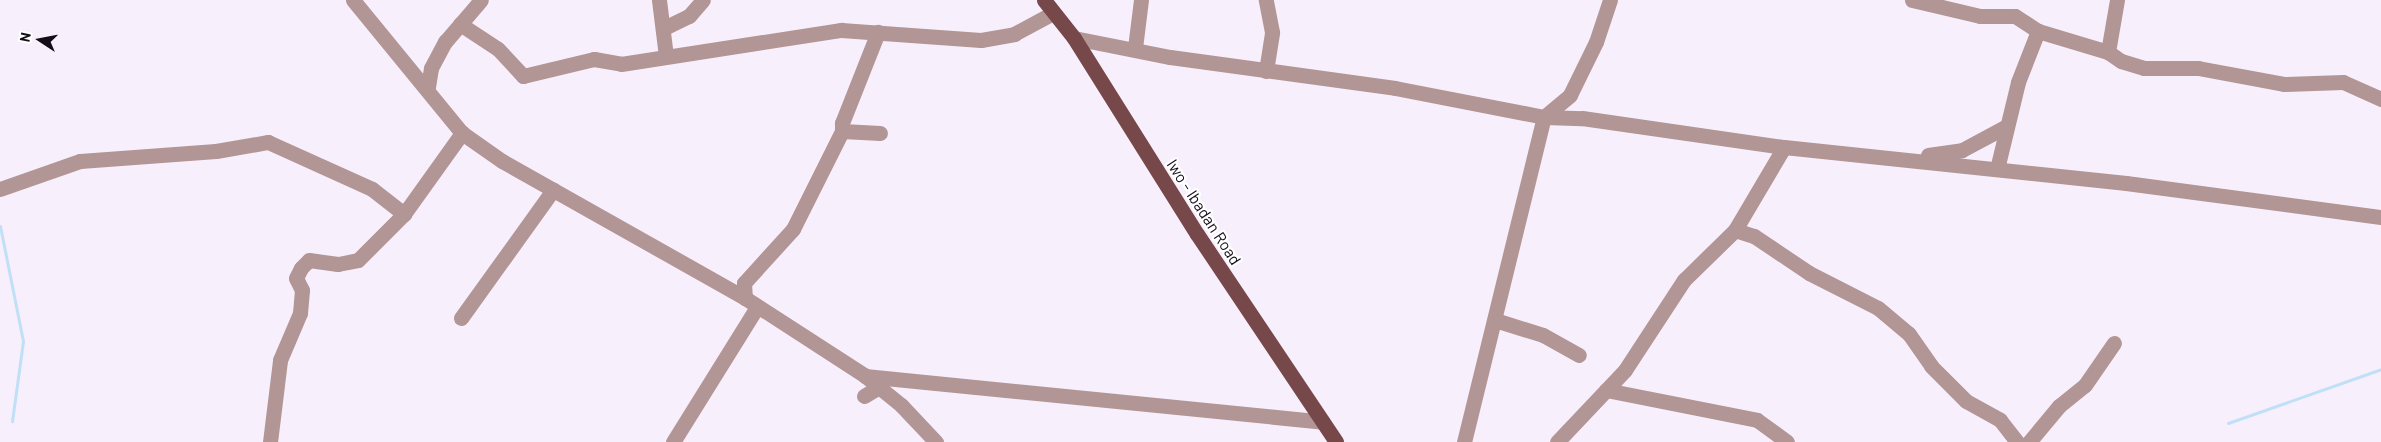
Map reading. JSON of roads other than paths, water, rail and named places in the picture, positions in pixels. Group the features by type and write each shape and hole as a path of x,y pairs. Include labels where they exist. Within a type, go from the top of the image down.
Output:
{"main road":[{"name":"Iwo - Ibadan Road","path":"1044,0 1074,38 1197,234 1336,442"}],"street":[{"path":"353,0 428,87 462,133 553,190 751,303 864,376 936,442"},
{"path":"428,87 432,68 460,24 481,0"},
{"path":"659,0 666,56"},
{"path":"664,28 689,16 704,0"},
{"path":"1135,48 1141,0"},
{"path":"1266,0 1272,32 1266,71"},
{"path":"1464,442 1544,117 1570,95 1596,42 1610,0"},
{"path":"1912,0 1980,16 2015,16 2038,31 2108,52 2121,61 2144,68 2198,68 2284,84 2343,82 2381,99"},
{"path":"2108,52 2117,0"},
{"path":"460,24 498,49 523,76 594,60 621,64 840,30 981,40 1014,34 1053,13"},
{"path":"1997,169 2005,127 2038,31"},
{"path":"673,442 751,303 744,283 793,229 842,131 842,123 878,32"},
{"path":"1074,38 1115,48 1135,48 1170,57 1394,88 1544,117 1582,118 1784,148 1997,169 2381,217"},
{"path":"1907,159 1962,150 2005,127"},
{"path":"842,131 880,133"},
{"path":"270,442 280,360 300,313 302,290 296,278 301,268 309,260 338,264 358,260 404,214 462,133"},
{"path":"0,189 80,161 216,151 268,142 372,188 404,214"},
{"path":"1557,442 1625,370 1684,280 1735,230 1784,148"},
{"path":"461,318 553,190"},
{"path":"1735,230 1754,236 1809,273 1878,308 1909,334 1931,366 1966,401 2000,420 2017,442"},
{"path":"1495,320 1543,335 1579,355"},
{"path":"2029,442 2059,406 2085,385 2114,343"},
{"path":"864,376 1323,422"},
{"path":"864,396 878,387"},
{"path":"1606,390 1757,420 1787,442"}],"waterway":[{"path":"0,226 23,341 12,421"},
{"path":"2228,423 2381,369"}]}
